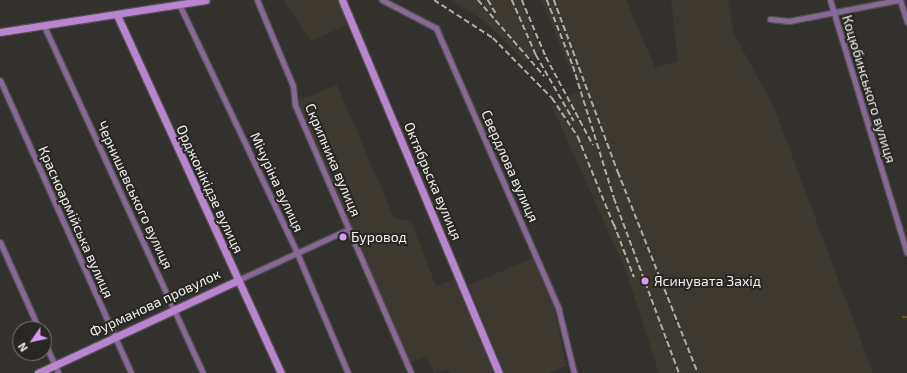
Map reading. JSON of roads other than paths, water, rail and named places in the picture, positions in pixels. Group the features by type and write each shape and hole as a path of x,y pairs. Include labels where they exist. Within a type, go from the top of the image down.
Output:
{"main road":[{"path":"0,32 206,0"},
{"name":"Октябрьска вулиця","path":"342,0 499,373"},
{"name":"Орджонікідзе вулиця","path":"117,15 281,373"},
{"name":"Фурманова провулок","path":"38,373 114,336 238,280"}],"street":[{"name":"Скрипника вулиця","path":"257,0 293,86 295,105 349,228 409,372"},
{"name":"Свердлова вулиця","path":"382,0 436,28 555,301 574,373"},
{"name":"Коцюбинського вулиця","path":"830,0 907,253"},
{"path":"770,19 789,21 899,0 907,22"},
{"name":"Мічуріна вулиця","path":"179,4 297,253 348,373"},
{"name":"Чернишевського вулиця","path":"44,26 203,373"},
{"name":"Красноармійська вулиця","path":"0,80 131,373"},
{"name":"Фурманова провулок","path":"238,280 349,228"},
{"path":"0,242 35,321"},
{"path":"52,359 58,373"}],"railway":[{"path":"434,0 493,38 552,98 578,137 616,230"},
{"path":"478,0 544,76"},
{"path":"488,0 496,14"},
{"path":"512,0 536,55 574,121"},
{"path":"522,0 546,57 593,145"},
{"path":"547,0 573,66 614,198 679,373"},
{"path":"554,0 618,172 698,373"},
{"path":"614,224 634,277"}],"place":[{"name":"Буровод","path":"343,237"},
{"name":"Ясинувата Захід","path":"645,281"}]}
